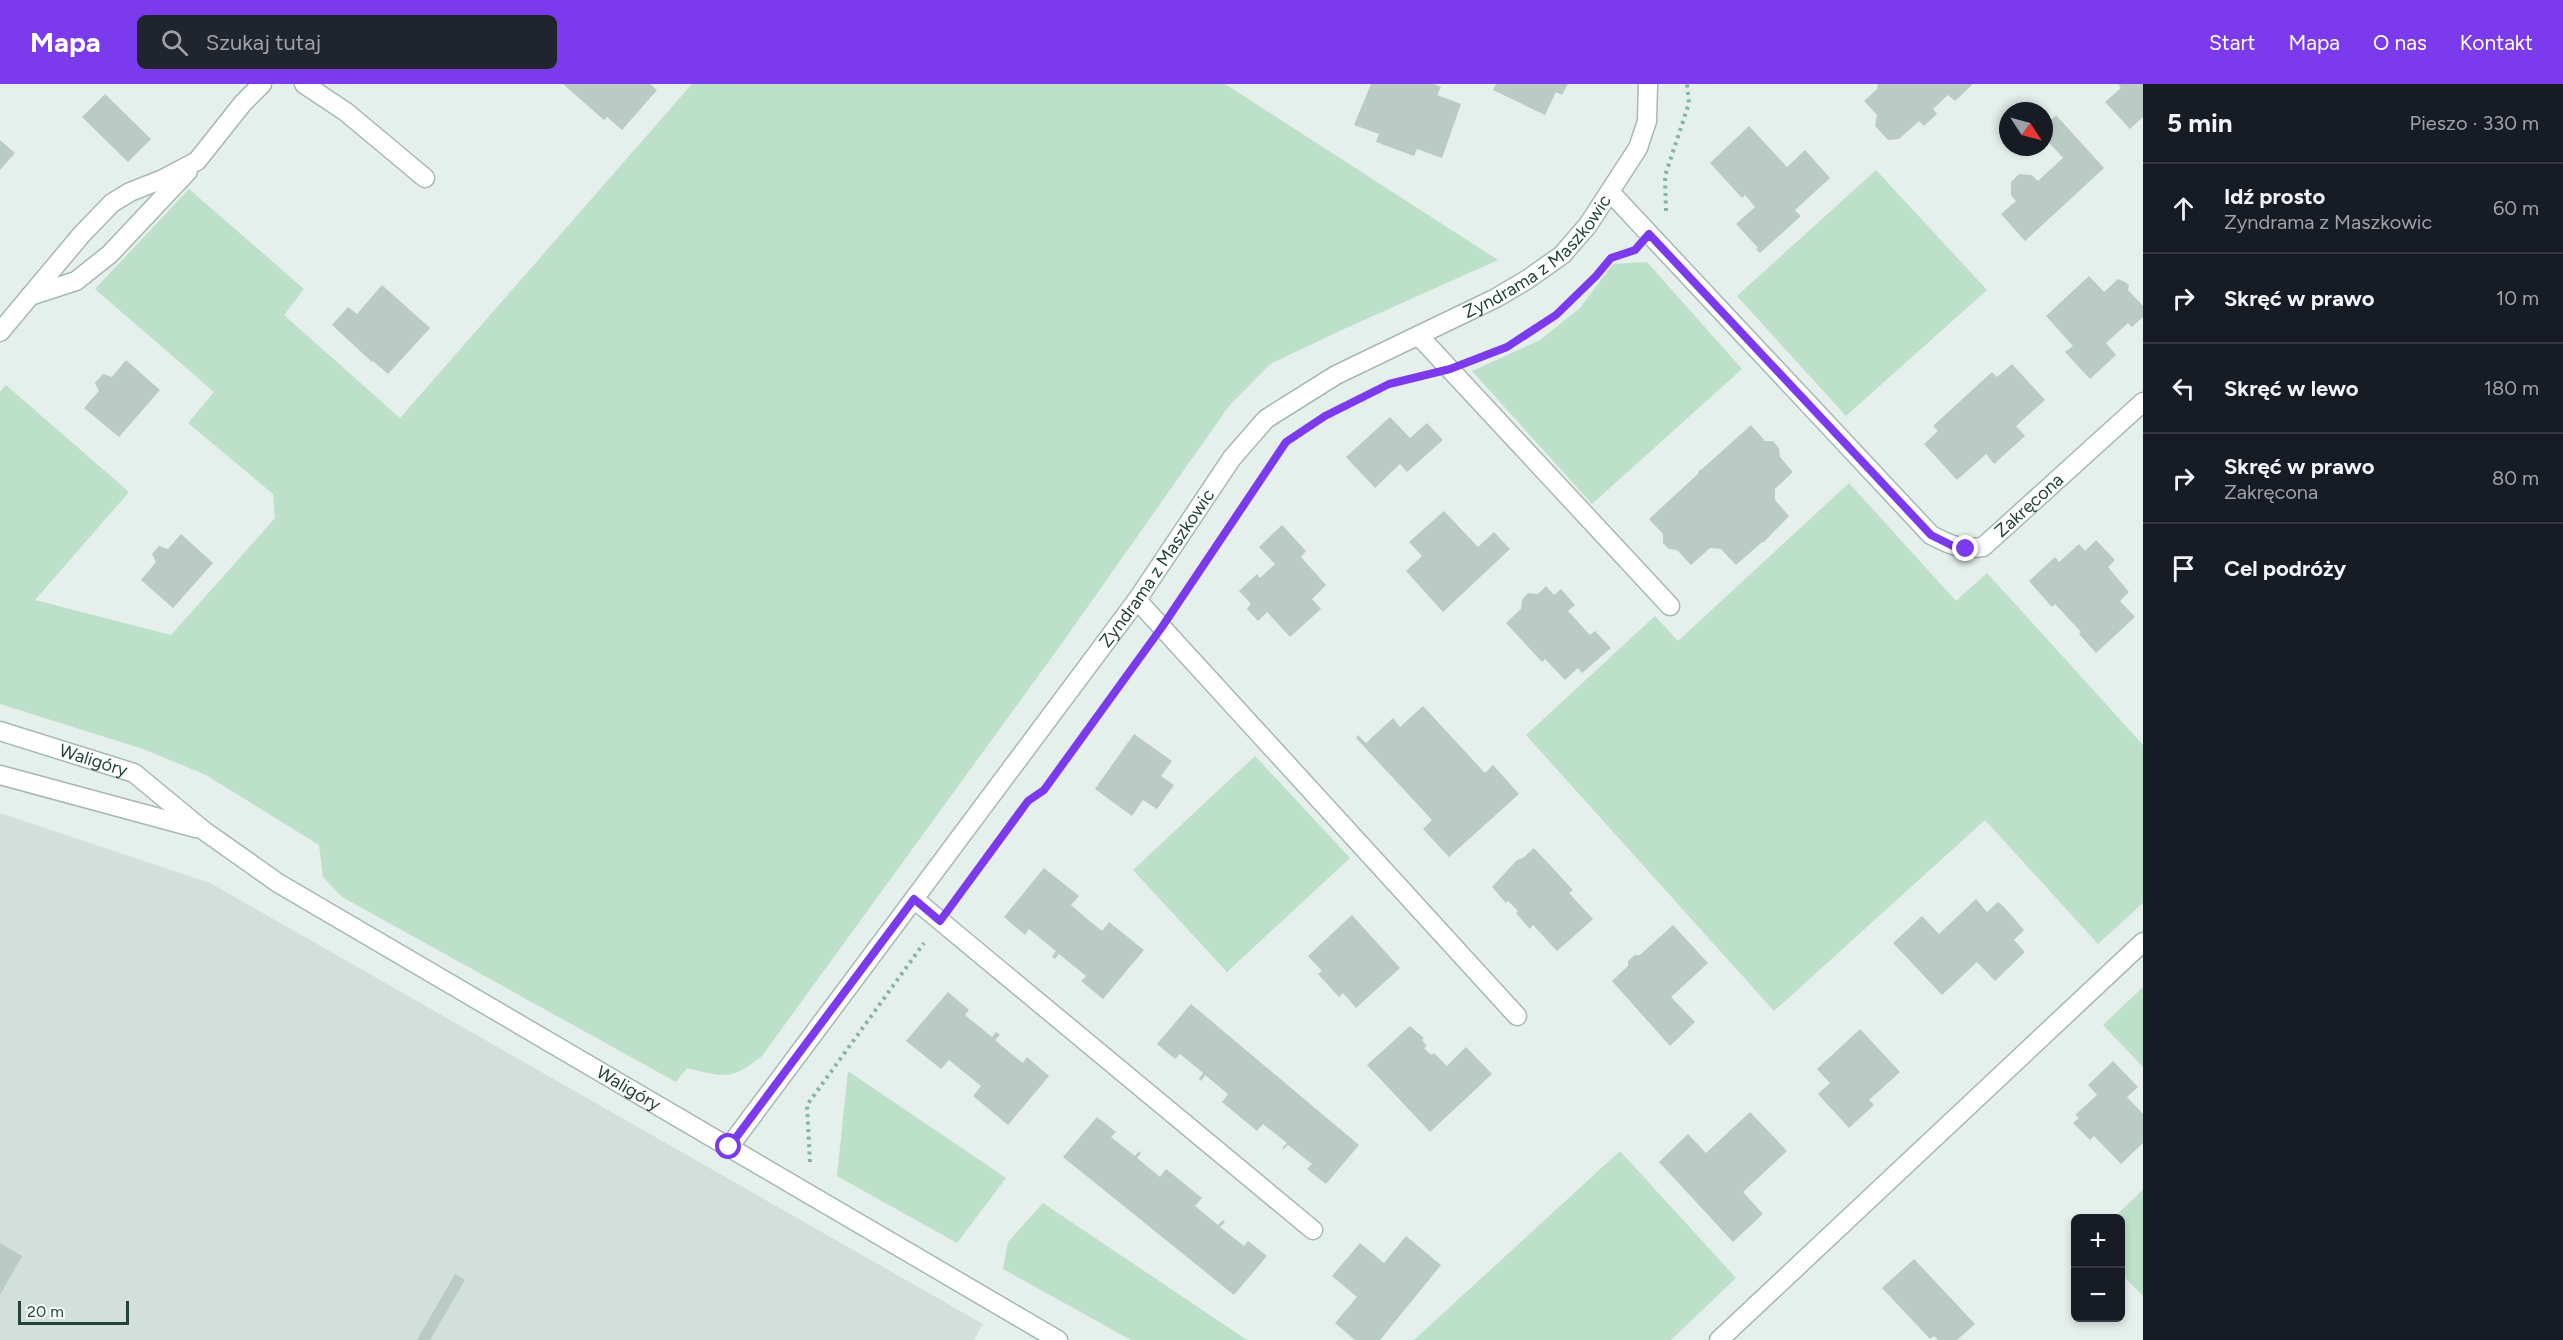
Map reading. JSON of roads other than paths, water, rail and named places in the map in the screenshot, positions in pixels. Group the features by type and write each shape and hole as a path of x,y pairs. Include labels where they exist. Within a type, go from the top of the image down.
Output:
{"street":[{"path":"30,296 76,281 110,254 197,161 243,103 262,84"},
{"path":"304,84 346,112 425,177"},
{"name":"Zyndrama z Maszkowic","path":"729,1147 1137,600 1232,458 1266,419 1336,375 1497,298 1562,255 1611,193 1641,139 1647,121 1648,84"},
{"path":"0,332 82,234 112,203 130,192 197,161"},
{"name":"Zakręcona","path":"1611,193 1931,535 1953,546 1966,549 1983,548 2143,402"},
{"path":"1419,336 1670,606"},
{"path":"1137,600 1517,1016"},
{"name":"Waligóry","path":"0,731 134,772 203,830 278,883 1058,1340"},
{"name":"Waligóry","path":"0,775 203,830"},
{"path":"914,899 1313,1230"},
{"path":"1719,1340 2143,942"}]}
